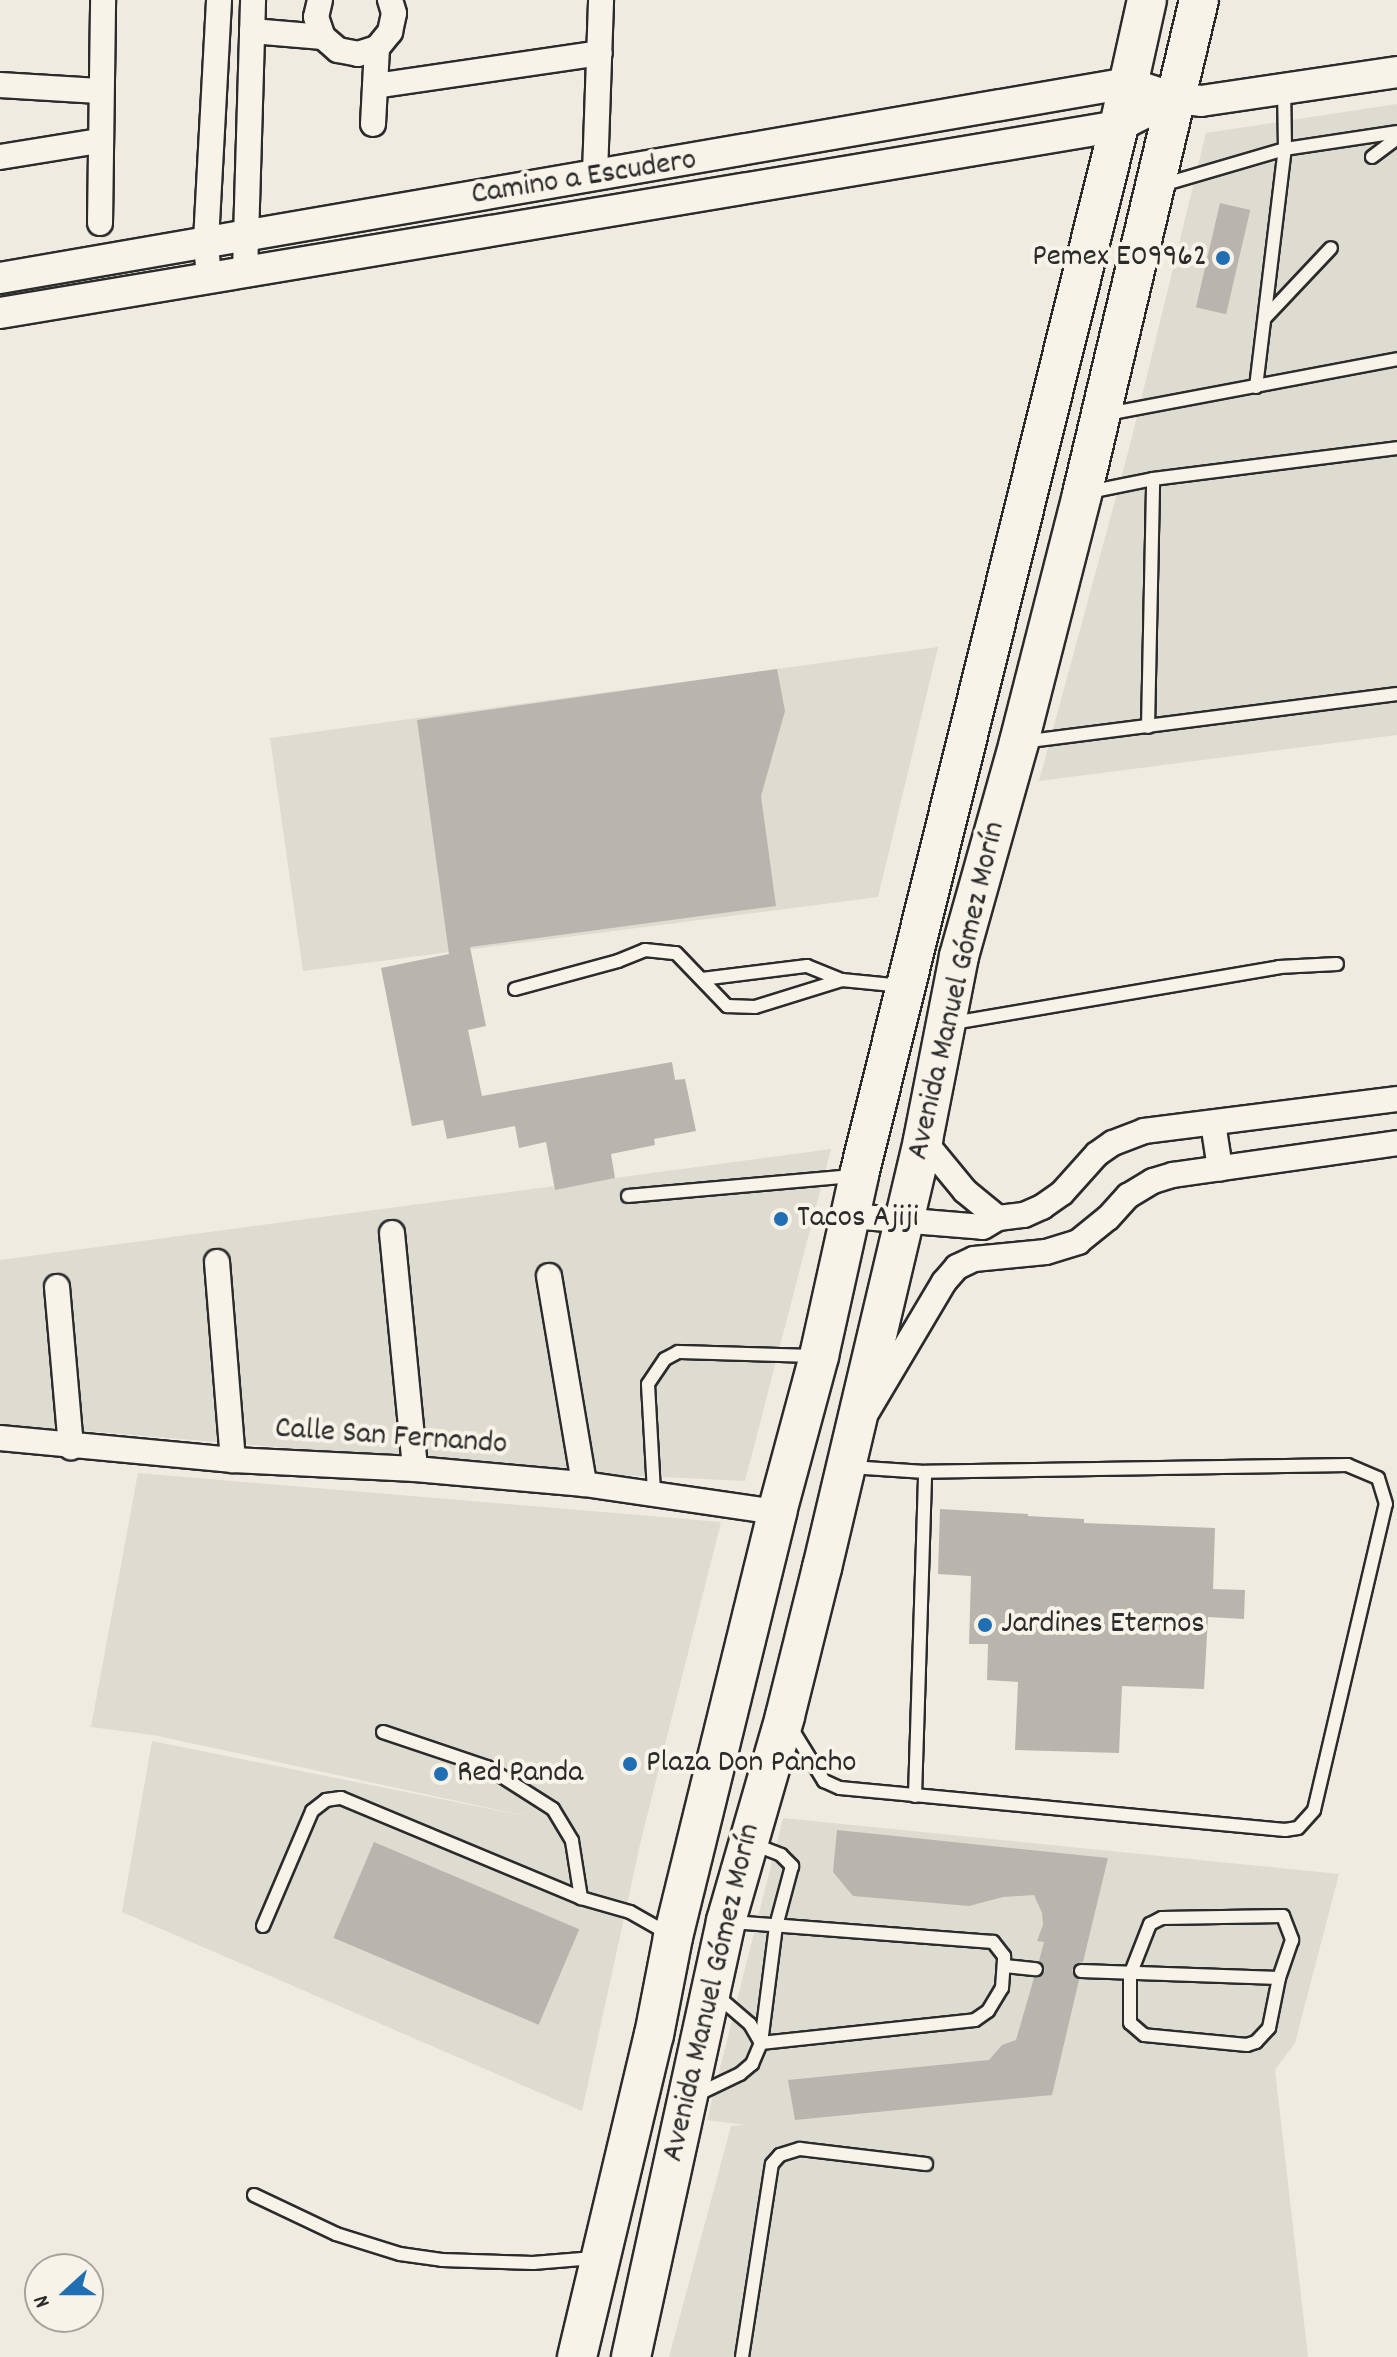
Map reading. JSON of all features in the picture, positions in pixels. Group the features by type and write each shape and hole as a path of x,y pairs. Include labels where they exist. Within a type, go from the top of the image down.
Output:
{"main road":[{"name":"Avenida Manuel Gómez Morín","path":"577,2357 673,1937 777,1512 819,1356 859,1175 1119,126 1147,0"},
{"name":"Avenida Manuel Gómez Morín","path":"631,2357 726,1921 746,1841 785,1716 923,1140 959,956 1019,742 1082,494 1199,0"}],"street":[{"path":"100,223 99,91 103,0"},
{"path":"320,0 316,17 323,37"},
{"path":"209,278 206,241 218,4 323,37 338,50 358,54 377,48 390,32 394,13 390,0"},
{"path":"595,174 601,0"},
{"path":"245,272 252,13"},
{"path":"373,124 377,48"},
{"path":"375,86 600,53"},
{"name":"Camino a Escudero","path":"0,278 1128,83 1174,98 1201,101 1397,72"},
{"path":"0,85 99,91"},
{"name":"Camino a Escudero","path":"0,313 1119,126 1174,98"},
{"path":"0,157 99,141"},
{"path":"850,1216 990,1222 1024,1215 1062,1193 1097,1154 1113,1143 1144,1131 1397,1099"},
{"path":"1213,1123 1220,1168"},
{"path":"923,1140 990,1222"},
{"path":"957,1267 974,1259 1046,1252 1078,1242 1108,1218 1128,1196 1153,1181 1220,1168 1397,1143"},
{"path":"855,1429 944,1282 990,1222"},
{"path":"392,1233 415,1469"},
{"path":"217,1262 233,1460"},
{"path":"549,1276 584,1484"},
{"path":"57,1287 71,1447"},
{"name":"Calle San Fernando","path":"0,1438 233,1460 415,1469 584,1484 777,1512"}],"lane":[{"path":"1256,387 1285,149 1284,88"},
{"path":"1153,187 1285,149 1397,135"},
{"path":"1372,157 1397,135"},
{"path":"1265,318 1331,248"},
{"path":"1100,415 1397,359"},
{"path":"1082,494 1153,479 1397,448"},
{"path":"1148,727 1153,479"},
{"path":"1019,742 1397,694"},
{"path":"515,989 618,961 645,950 676,953 727,1006 755,1007 842,980"},
{"path":"946,1024 1279,967 1337,964"},
{"path":"702,979 807,966 842,980 906,986"},
{"path":"628,1196 859,1175"},
{"path":"654,1492 648,1384 665,1359 678,1352 819,1356"},
{"path":"785,1716 824,1781 831,1786 1285,1830 1298,1828 1314,1810 1386,1504 1378,1478 1348,1465 925,1472 846,1467"},
{"path":"915,1796 925,1472"},
{"path":"383,1732 487,1767 553,1809 572,1841 581,1898"},
{"path":"263,1926 312,1811 326,1800 341,1798 581,1898 630,1912 673,1937"},
{"path":"686,2100 740,2074 752,2064 761,2043 776,1926 792,1866 781,1855 746,1841"},
{"path":"1283,1916 1292,1940 1279,1978 1269,2028 1263,2037 1247,2045 1144,2035 1137,2030 1129,2014 1130,1975 1145,1928 1155,1920 1283,1916"},
{"path":"726,1921 993,1942 1004,1956 1002,1988 988,2011 975,2020 761,2043"},
{"path":"1005,1966 1036,1969"},
{"path":"1081,1971 1279,1978"},
{"path":"711,1991 750,2024 761,2043"},
{"path":"742,2357 772,2164 780,2155 800,2149 926,2164"},
{"path":"254,2195 336,2234 400,2254 442,2260 533,2263 601,2258"}],"shaded area":[{"path":"1397,104 1397,735 1039,781 1129,449 1206,133"},
{"path":"938,647 878,897 303,971 270,738"},
{"path":"831,1149 745,1481 599,1474 0,1424 0,1260"},
{"path":"138,1473 721,1522 641,1840 582,2111 122,1912 152,1741 545,1820 153,1735 91,1727"},
{"path":"783,1818 1339,1874 1295,2043 1275,2070 1308,2357 669,2357 731,2126 746,2125 707,2120"}],"building":[{"name":"Pemex E09962","path":"1220,203 1250,210 1226,314 1196,307"},
{"path":"777,669 785,711 761,796 776,906 470,947 486,1026 468,1030 482,1096 672,1062 675,1080 685,1079 696,1131 654,1139 655,1145 611,1154 615,1178 555,1190 546,1142 519,1148 515,1126 447,1139 443,1120 412,1126 381,968 449,954 417,720"},
{"path":"940,1509 1084,1519 1084,1523 1215,1528 1213,1589 1245,1590 1244,1619 1208,1617 1204,1689 1122,1686 1119,1753 1015,1750 1018,1682 987,1680 988,1644 969,1644 971,1576 938,1574"},
{"path":"837,1830 1108,1858 1083,1962 1076,1964 1072,1970 1079,1980 1052,2095 795,2120 788,2080 989,2060 1002,2045 1016,2040 1034,1978 1045,1971 1039,1961 1044,1942 1037,1941 1043,1925 1042,1913 1034,1895 1003,1897 969,1906 853,1896 833,1872"},
{"path":"374,1842 579,1929 539,2025 333,1938"}],"place":[{"name":"Pemex E09962","path":"1223,258"},
{"name":"Tacos Ajiji","path":"781,1219"},
{"name":"Jardines Eternos","path":"985,1625"},
{"name":"Plaza Don Pancho","path":"630,1764"},
{"name":"Red Panda","path":"441,1774"}]}
